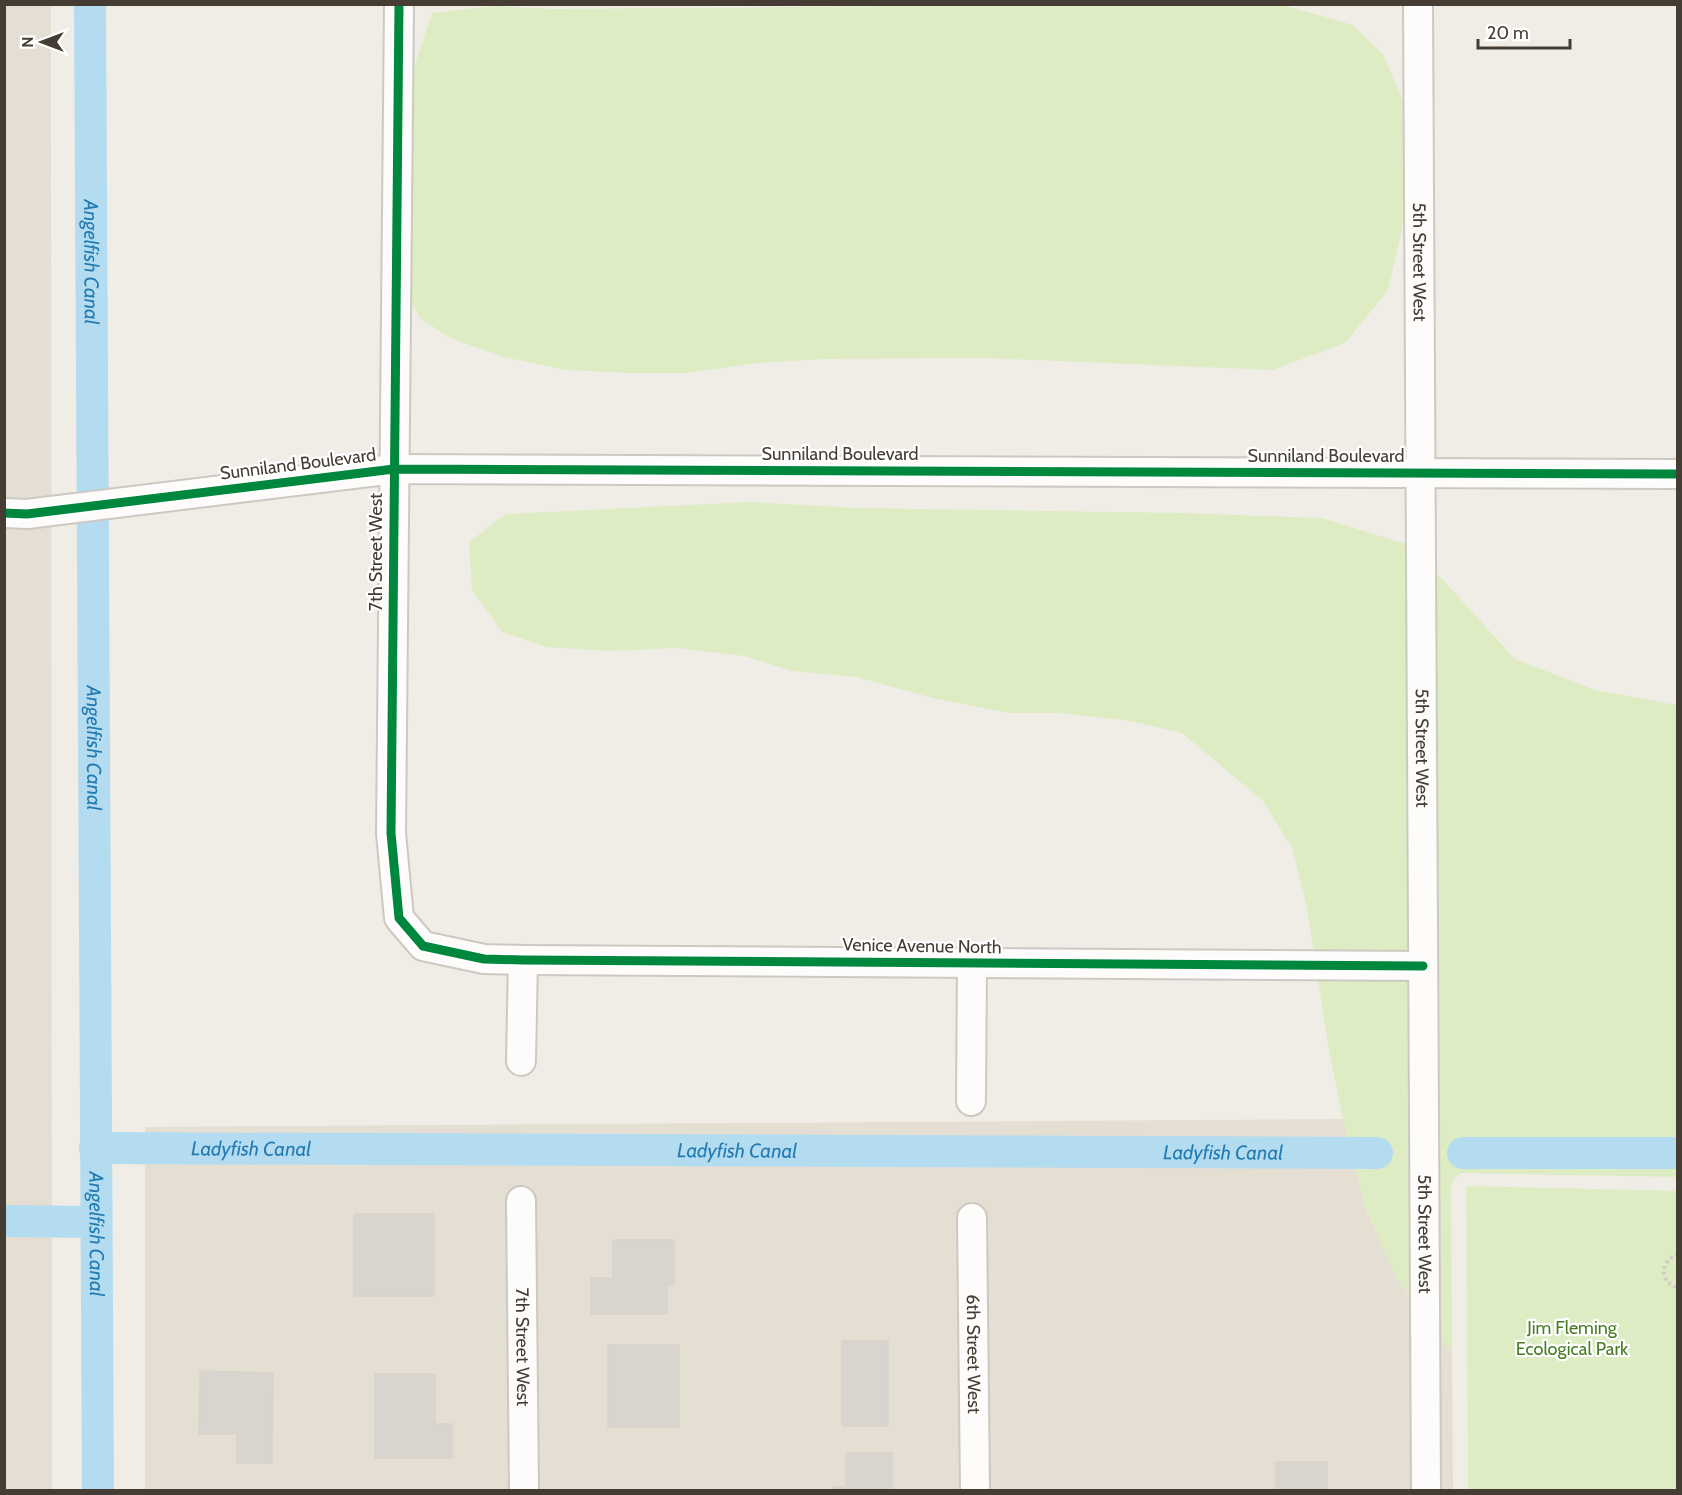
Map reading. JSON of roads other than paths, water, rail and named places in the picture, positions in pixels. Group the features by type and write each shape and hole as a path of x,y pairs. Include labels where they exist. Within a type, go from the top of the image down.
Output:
{"street":[{"name":"7th Street West","path":"399,4 391,833 399,918 423,946"},
{"name":"5th Street West","path":"1418,4 1426,1491"},
{"name":"Sunniland Boulevard","path":"16,513 394,469 1677,474"},
{"name":"Venice Avenue North","path":"423,946 484,959 523,960 1423,966"},
{"path":"521,1061 523,960"},
{"path":"971,1101 972,963"},
{"name":"7th Street West","path":"521,1201 524,1491"},
{"name":"6th Street West","path":"972,1218 975,1491"}],"waterway":[{"name":"Angelfish Canal","path":"90,4 98,1490"},
{"name":"Ladyfish Canal","path":"95,1148 1377,1153"},
{"name":"Ladyfish Canal","path":"1463,1153 1678,1153"},
{"path":"4,1221 96,1222"}],"park label":[{"name":"Jim Fleming Ecological Park","path":"1572,1338"}]}
